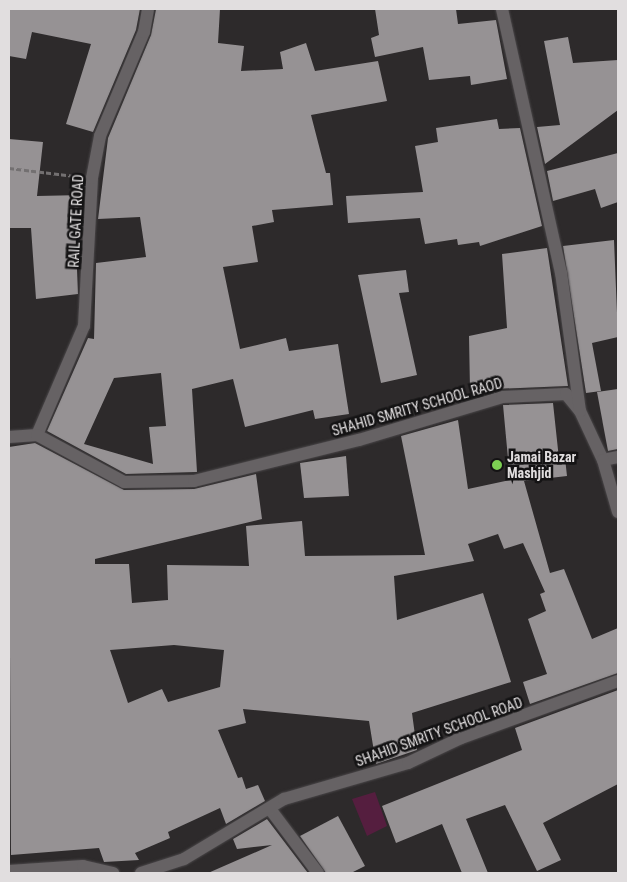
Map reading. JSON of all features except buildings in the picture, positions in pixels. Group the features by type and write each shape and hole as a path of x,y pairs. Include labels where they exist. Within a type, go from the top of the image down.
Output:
{"street":[{"name":"RAIL GATE ROAD","path":"36,436 84,326 92,178 100,136 144,32 148,9"},
{"path":"502,9 561,273 580,410 603,460 618,512"},
{"name":"SHAHID SMRITY SCHOOL RAOD","path":"9,437 36,436 124,482 194,481 359,440 502,397 566,394 580,410"},
{"path":"603,460 618,457"},
{"name":"SHAHID SMRITY SCHOOL ROAD","path":"141,873 184,859 284,799 408,763 461,738 618,680"},
{"path":"270,809 318,873"},
{"path":"9,871 83,866 113,873"}],"path":[{"path":"9,168 92,178"}],"shaded area":[{"path":"375,792 387,826 367,836 352,799"}],"place":[{"name":"Jamai Bazar Mashjid","path":"497,465"}]}
